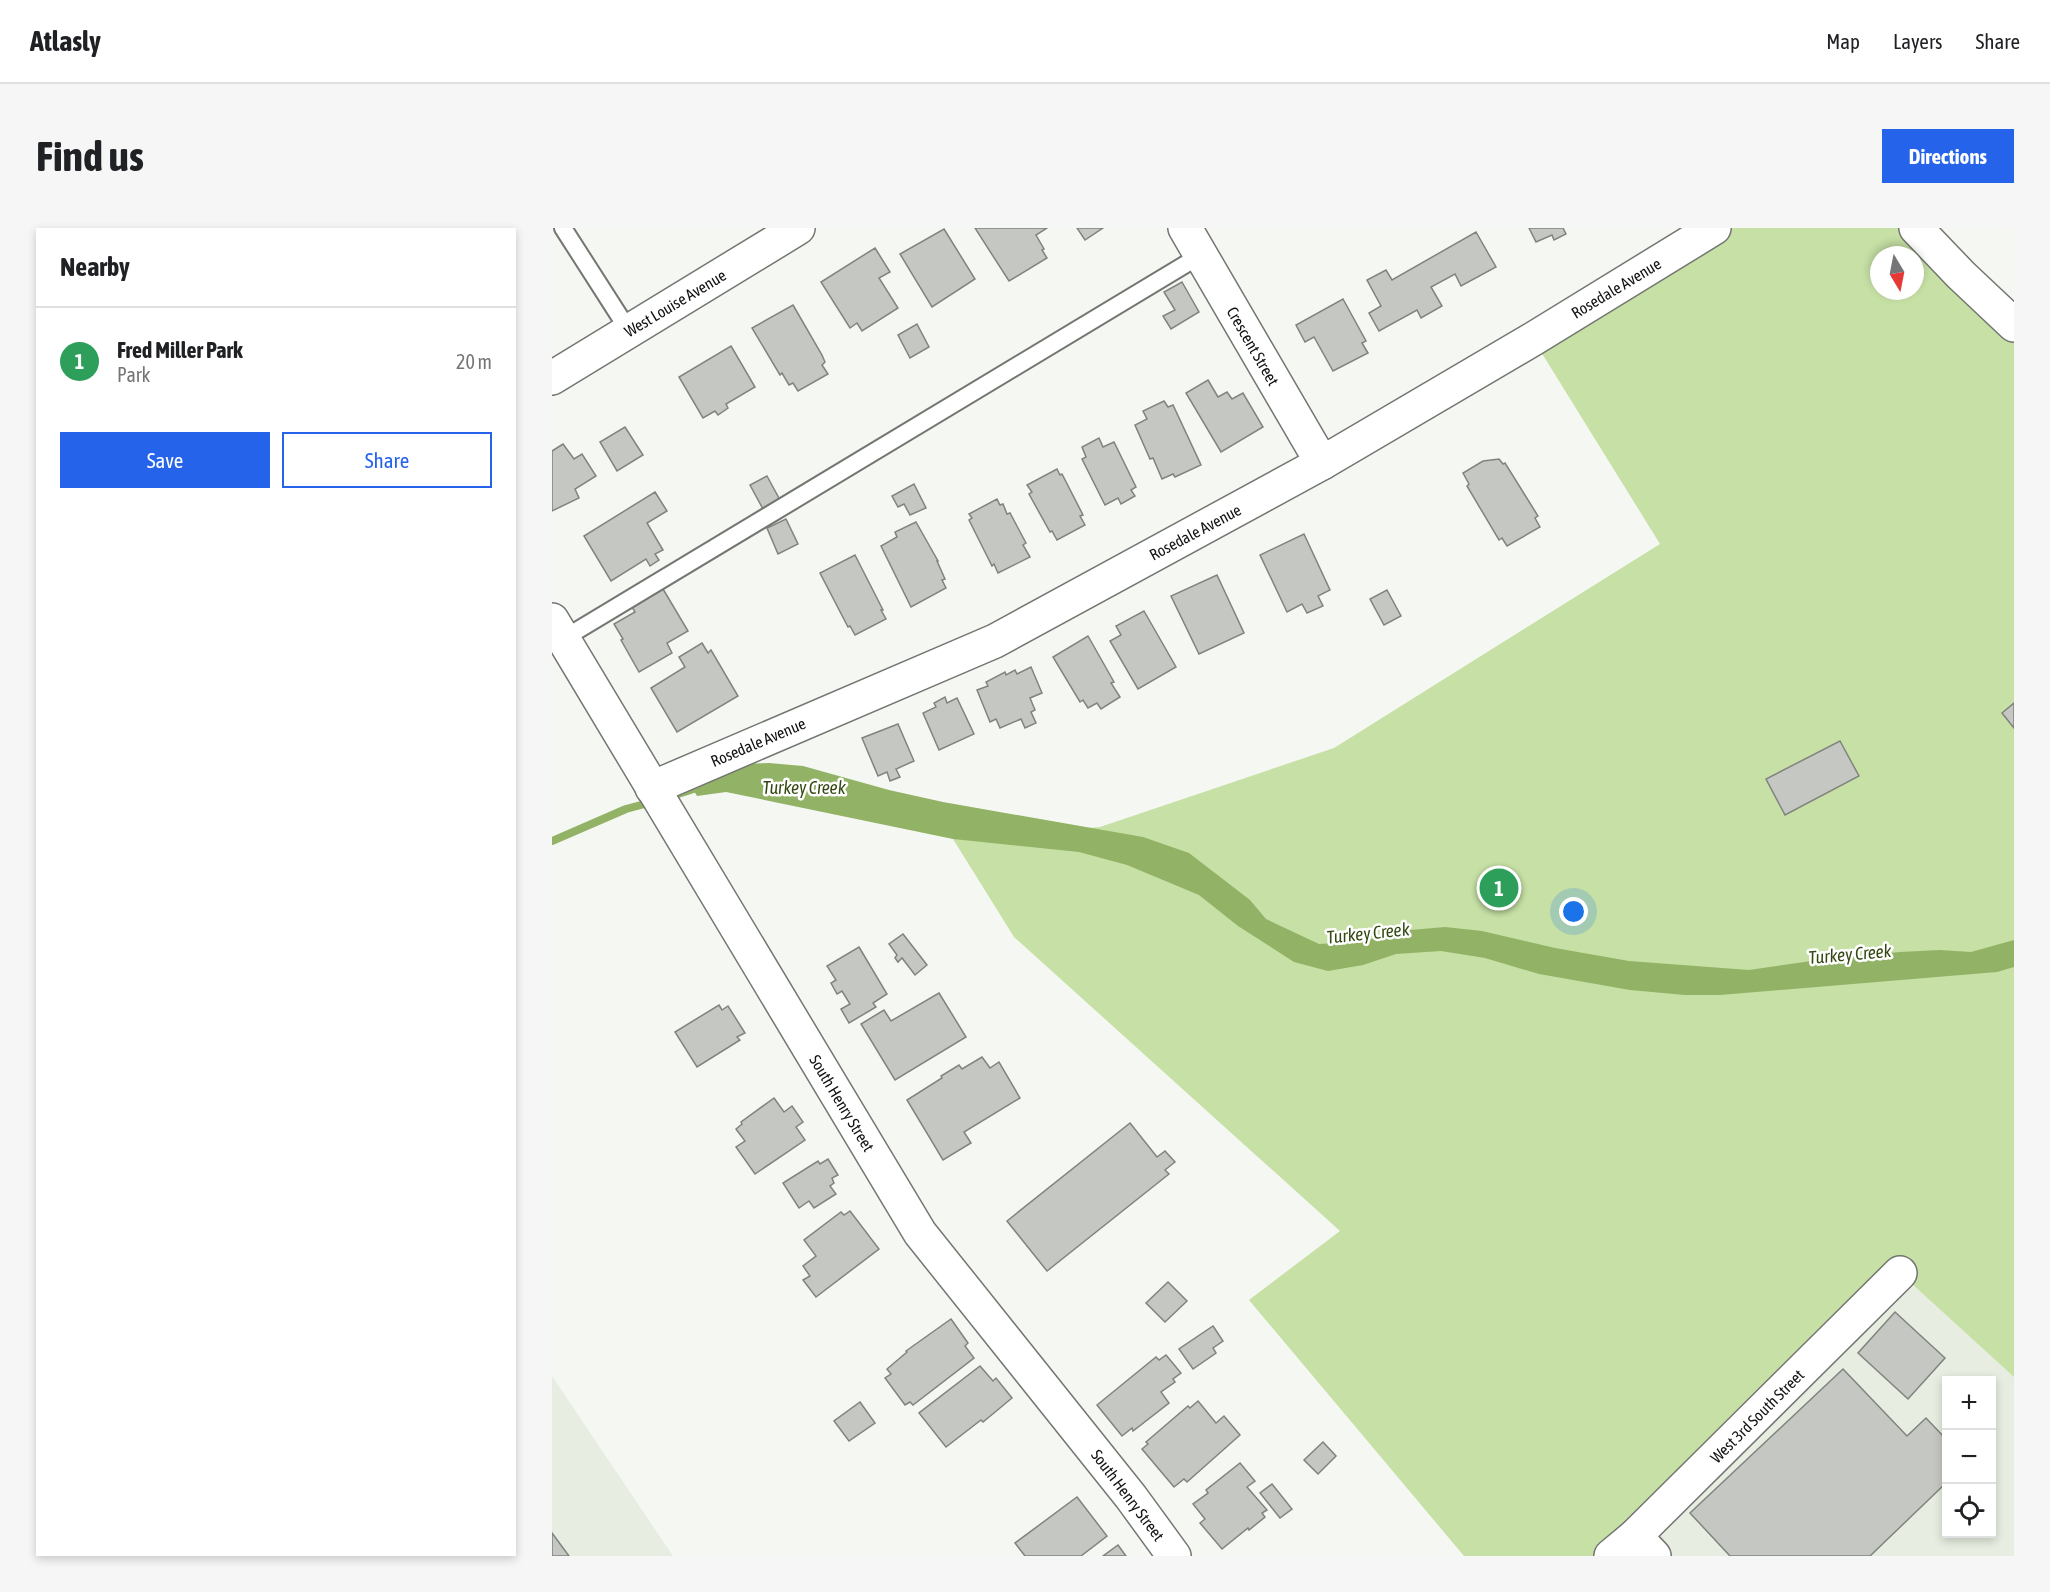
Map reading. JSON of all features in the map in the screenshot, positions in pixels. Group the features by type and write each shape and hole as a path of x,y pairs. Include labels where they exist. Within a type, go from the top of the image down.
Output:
{"street":[{"name":"West Louise Avenue","path":"552,378 798,228"},
{"name":"Rosedale Avenue","path":"652,788 994,641 1322,464 1714,228"},
{"path":"1916,228 2014,325"},
{"name":"Crescent Street","path":"1193,242 1322,464"},
{"name":"South Henry Street","path":"558,630 920,1233 1131,1497 1174,1556"},
{"name":"West 3rd South Street","path":"1634,1549 1900,1273"}],"lane":[{"path":"563,228 629,331"},
{"path":"558,630 1193,242"}],"shaded area":[{"path":"1714,228 1916,228 2014,325 2014,1377 1900,1273 1611,1556 1464,1556 1249,1300 1340,1231 1014,937 953,839 1100,827 1334,748 1660,544 1533,339"},
{"path":"1900,1273 2014,1377 2014,1556 1627,1556"},
{"path":"552,1376 607,1458 673,1556 552,1556"}],"water":[{"name":"Turkey Creek","path":"769,763 803,766 889,790 943,802 1143,837 1189,853 1250,900 1266,919 1319,944 1364,941 1399,931 1445,927 1482,931 1555,948 1629,961 1749,970 1825,959 1900,952 1940,950 1971,952 2014,940 2014,967 1997,972 1720,995 1685,995 1630,990 1539,974 1485,958 1441,951 1396,954 1363,965 1328,971 1294,962 1238,926 1199,895 1127,865 1079,852 953,839 726,792 697,796 689,782 731,764"}],"building":[{"path":"975,228 1047,228 1036,235 1047,258 1009,281"},
{"path":"1077,228 1103,228 1085,240"},
{"path":"1529,228 1563,228 1566,234 1554,240 1552,235 1536,242"},
{"path":"944,229 975,279 932,307 900,254"},
{"path":"1476,232 1496,267 1461,286 1455,274 1431,287 1442,306 1421,318 1417,310 1379,331 1369,313 1381,306 1367,280 1386,270 1392,280"},
{"path":"875,248 890,272 879,278 898,308 862,331 857,323 850,328 821,282"},
{"path":"1182,282 1199,312 1171,329 1163,316 1175,310 1164,292"},
{"path":"1343,299 1366,341 1362,343 1368,353 1333,371 1314,337 1305,342 1296,325"},
{"path":"793,305 822,355 825,362 822,365 828,374 798,391 793,383 789,385 782,373 780,375 752,328"},
{"path":"917,324 929,347 910,358 898,335"},
{"path":"731,346 755,387 726,404 728,408 718,415 715,411 703,418 679,377"},
{"path":"1208,380 1218,397 1227,392 1232,399 1243,393 1263,427 1221,452 1186,393"},
{"path":"1164,401 1168,407 1173,405 1201,465 1175,477 1173,474 1162,479 1135,425 1147,419 1143,411"},
{"path":"625,427 643,455 617,471 600,442"},
{"path":"1099,438 1103,447 1114,442 1136,487 1131,490 1135,496 1121,504 1118,498 1105,505 1082,459 1086,457 1082,447"},
{"path":"563,444 574,459 582,454 596,476 575,489 579,498 552,511 552,451"},
{"path":"1499,459 1503,464 1505,463 1538,516 1535,518 1540,527 1507,546 1502,538 1499,540 1467,486 1469,484 1463,473 1483,461"},
{"path":"1057,469 1060,475 1062,474 1083,515 1080,516 1085,525 1057,540 1052,531 1050,532 1029,494 1032,492 1027,485"},
{"path":"767,476 780,500 763,509 750,485"},
{"path":"914,484 926,508 910,515 904,504 898,507 892,496"},
{"path":"655,492 667,511 647,523 663,550 655,554 659,560 650,566 646,559 611,581 584,536"},
{"path":"997,499 1000,505 1003,504 1007,514 1010,513 1026,543 1023,545 1030,557 998,573 994,564 992,566 969,520 972,518 969,514"},
{"path":"786,519 798,544 778,554 767,528"},
{"path":"916,522 938,561 946,588 911,607 881,546 897,537 895,532"},
{"path":"1304,534 1330,590 1318,596 1323,606 1307,613 1302,604 1287,612 1260,555"},
{"path":"855,555 886,619 855,635 850,626 848,627 820,573"},
{"path":"1217,575 1244,633 1199,654 1171,596"},
{"path":"663,589 688,631 667,643 672,653 639,672 614,624 635,612 632,607"},
{"path":"1387,590 1401,616 1384,625 1370,599"},
{"path":"1144,611 1176,667 1138,689 1110,641 1121,635 1116,626"},
{"path":"1088,636 1120,697 1101,709 1097,703 1088,708 1083,700 1080,702 1053,657"},
{"path":"702,643 708,653 711,650 738,696 677,732 651,688 685,667 679,657"},
{"path":"1031,667 1042,693 1030,698 1035,710 1031,712 1036,723 1025,728 1021,719 1000,728 996,719 990,722 977,690 988,686 986,682 1005,672 1006,675 1015,670 1017,674"},
{"path":"945,697 947,703 957,698 974,734 939,750 923,713 936,707 934,703"},
{"path":"2014,703 2014,728 2002,713"},
{"path":"898,724 914,761 896,769 900,777 890,781 887,772 878,776 862,738"},
{"path":"1840,741 1859,776 1785,815 1766,779"},
{"path":"903,934 927,965 915,975 902,958 898,962 895,958 897,955 889,944"},
{"path":"859,947 887,994 873,1003 876,1007 849,1023 841,1009 850,1004 842,991 837,994 831,983 836,980 827,966"},
{"path":"939,993 966,1037 895,1080 861,1024 884,1010 891,1021"},
{"path":"719,1005 722,1010 728,1006 745,1033 737,1037 740,1040 697,1067 675,1032"},
{"path":"982,1057 990,1068 999,1062 1020,1098 964,1132 971,1143 943,1160 907,1100 959,1065 962,1069"},
{"path":"774,1098 784,1112 792,1106 803,1122 796,1127 805,1140 755,1174 736,1147 745,1141 736,1129 742,1124 741,1122"},
{"path":"1130,1123 1157,1157 1165,1151 1175,1162 1165,1170 1169,1174 1047,1271 1007,1221"},
{"path":"828,1159 838,1175 832,1178 834,1183 830,1186 836,1194 814,1208 809,1201 799,1208 783,1183 818,1161 820,1164"},
{"path":"850,1211 879,1249 816,1297 803,1280 810,1276 803,1266 816,1256 804,1240 841,1212 844,1215"},
{"path":"1168,1282 1187,1301 1165,1322 1146,1303"},
{"path":"1895,1312 1945,1358 1908,1399 1858,1353"},
{"path":"951,1319 968,1343 965,1346 974,1358 913,1405 910,1402 905,1405 885,1378 891,1374 887,1369 906,1351"},
{"path":"1213,1326 1223,1341 1213,1348 1216,1353 1193,1369 1179,1349"},
{"path":"1166,1355 1181,1373 1173,1379 1175,1382 1161,1392 1169,1403 1133,1431 1132,1428 1122,1436 1097,1405 1156,1357 1159,1360"},
{"path":"980,1366 993,1381 996,1378 1012,1398 983,1422 981,1420 946,1447 919,1413"},
{"path":"1843,1369 1907,1436 1926,1418 1942,1435 1942,1487 1870,1556 1730,1556 1690,1513"},
{"path":"1198,1401 1216,1423 1224,1416 1240,1435 1187,1482 1184,1479 1174,1487 1142,1449 1148,1444 1146,1442 1188,1406 1190,1408"},
{"path":"860,1402 875,1423 849,1441 834,1421"},
{"path":"1323,1442 1336,1456 1318,1474 1304,1460"},
{"path":"1240,1463 1255,1481 1247,1487 1267,1510 1262,1513 1265,1517 1222,1549 1200,1523 1205,1519 1193,1504 1208,1493 1206,1490"},
{"path":"1272,1484 1292,1509 1280,1518 1260,1493"},
{"path":"1077,1497 1107,1536 1081,1556 1025,1556 1015,1543"},
{"path":"552,1533 569,1556 552,1556"},
{"path":"1118,1545 1126,1556 1103,1556"}],"waterway":[{"name":"Turkey Creek","path":"675,795 703,786"},
{"name":"Turkey Creek","path":"552,841 626,809 652,802"}],"place":[{"name":"Fred Miller Park","path":"1499,888"}]}
